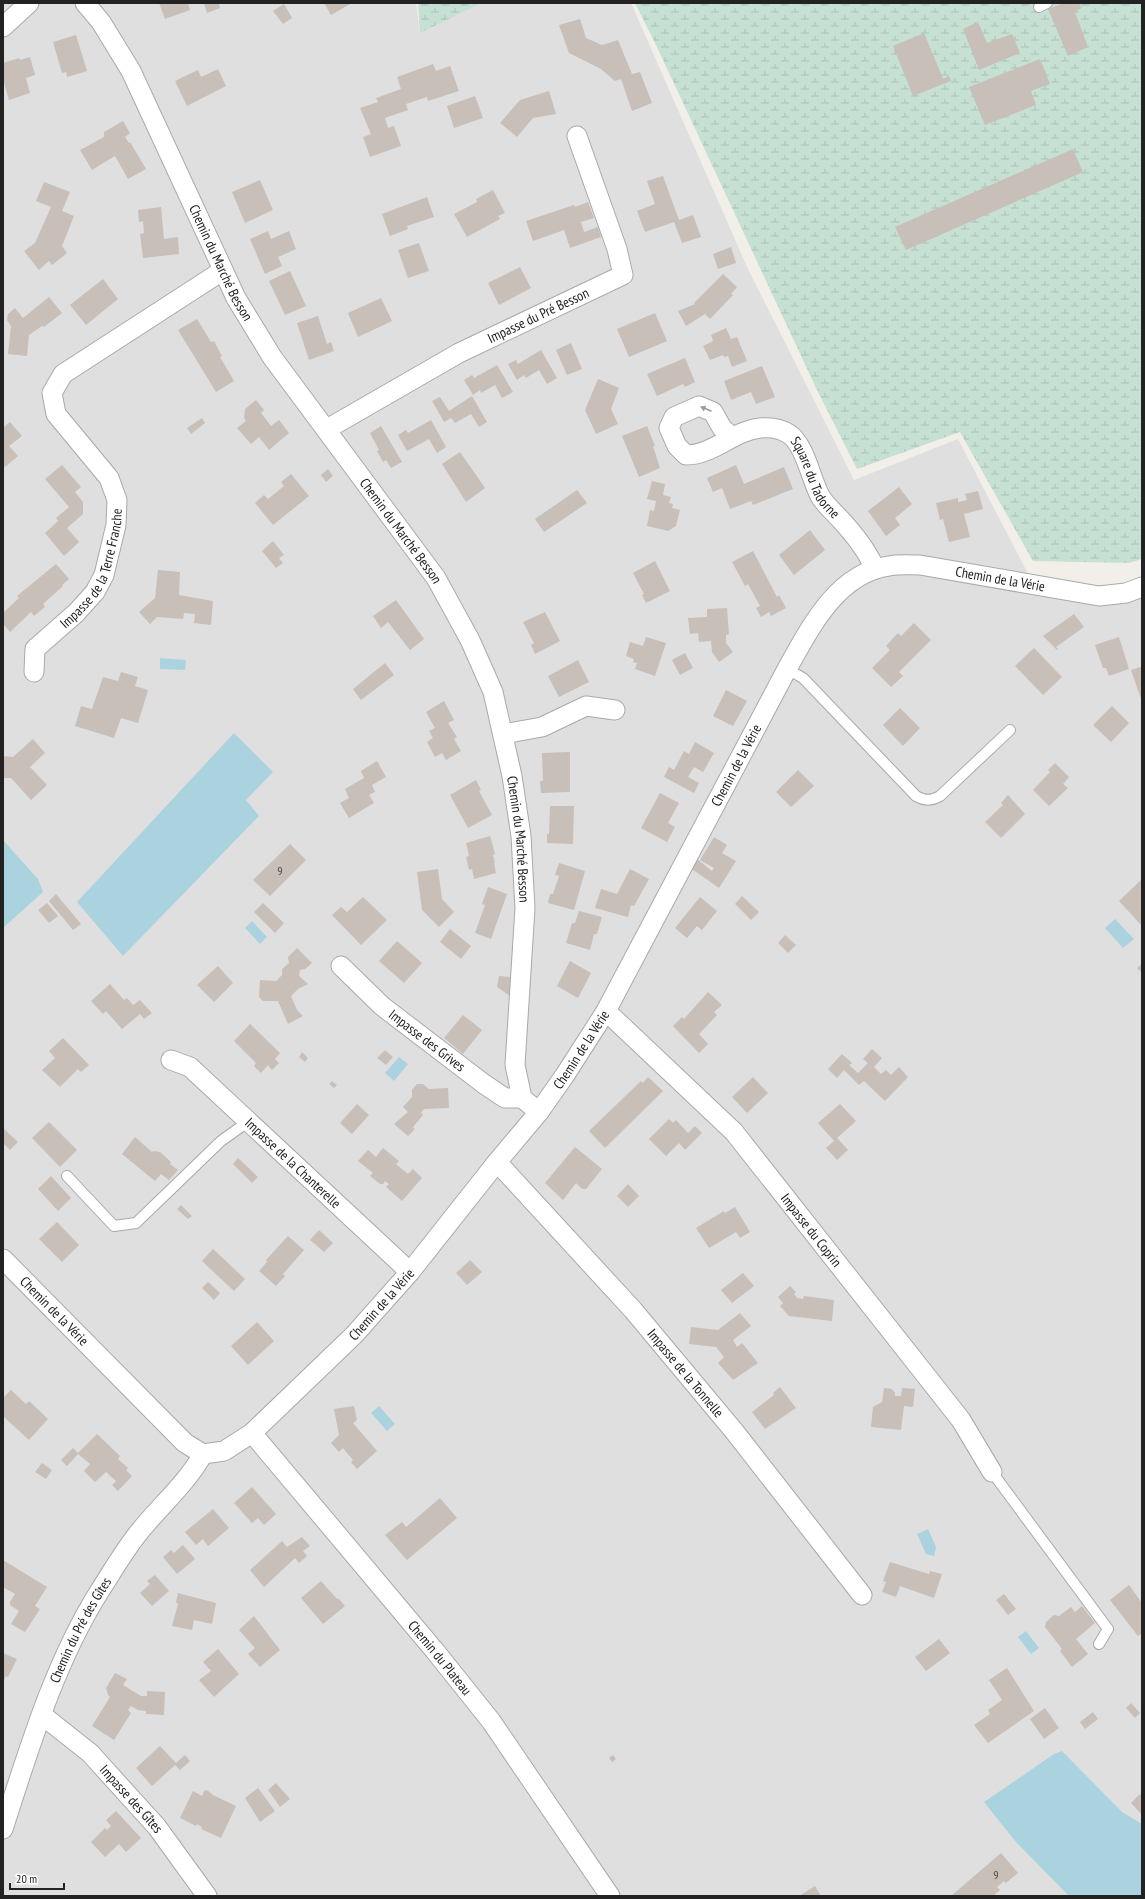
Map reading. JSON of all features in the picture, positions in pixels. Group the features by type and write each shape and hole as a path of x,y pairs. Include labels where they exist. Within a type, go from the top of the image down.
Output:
{"street":[{"path":"3,27 29,3"},
{"name":"Chemin du Marché Besson","path":"85,3 101,22 131,71 222,271 236,298 272,357 436,578 470,640 493,692 512,776 521,836 525,908 515,1065 522,1098"},
{"name":"Impasse du Pré Besson","path":"327,430 460,353 622,275 617,249 577,136"},
{"name":"Impasse de la Terre Franche","path":"34,672 35,649 76,613 95,592 104,575 116,525 117,500 109,478 56,414 52,393 63,374 222,271"},
{"name":"Square du Tadorne","path":"732,437 758,428 777,428 790,434 799,446 821,498 849,529 869,555 875,569"},
{"name":"Chemin de la Vérie","path":"3,1259 185,1443 203,1454 224,1450 252,1433 354,1335 410,1272 497,1162 539,1112 565,1075 606,1011 787,668 810,628 833,598 855,580 875,569 890,565 920,565 1099,596 1126,593 1142,587"},
{"path":"502,734 542,727 586,706 615,710"},
{"name":"Impasse des Grives","path":"341,966 382,1006 484,1084 504,1098 522,1098"},
{"name":"Impasse du Coprin","path":"606,1011 734,1132 961,1420 992,1472"},
{"name":"Impasse de la Chanterelle","path":"171,1060 190,1067 410,1272"},
{"path":"522,1098 539,1112"},
{"name":"Impasse de la Tonnelle","path":"497,1162 638,1316 734,1432 862,1595"},
{"name":"Chemin du Plateau","path":"252,1433 435,1651 491,1721 610,1896"},
{"name":"Chemin du Pré des Gîtes","path":"3,1830 42,1715 65,1656 95,1599 139,1532 196,1467 203,1454"},
{"name":"Impasse des Gîtes","path":"42,1715 90,1753 157,1827 207,1896"}],"lane":[{"path":"787,668 803,678 916,796 928,801 940,796 1010,730"},
{"path":"67,1176 114,1226 136,1224 221,1140 249,1121"},
{"path":"992,1472 1108,1628 1099,1644"}],"shaded area":[{"path":"3,3 416,3 420,32 482,3 631,3 748,269 854,480 958,439 1037,591 1120,604 1142,595 1142,1896 3,1896"}],"green space":[{"path":"418,3 482,3 420,33"},
{"path":"635,3 1142,3 1142,559 1129,563 1033,561 960,432 857,469 817,390"}],"water":[{"path":"160,658 186,660 185,670 160,669"},
{"path":"234,733 273,772 246,800 259,816 123,956 77,902"},
{"path":"3,840 38,879 43,892 3,928"},
{"path":"1115,919 1134,939 1123,948 1105,928"},
{"path":"252,921 267,937 260,944 245,928"},
{"path":"399,1057 408,1064 394,1081 385,1073"},
{"path":"379,1406 395,1424 387,1431 371,1413"},
{"path":"928,1529 936,1547 934,1556 926,1554 917,1534"},
{"path":"1026,1631 1039,1648 1031,1654 1018,1637"},
{"path":"1062,1751 1122,1812 1142,1824 1142,1896 1069,1896 1016,1842 984,1802 1054,1754"}],"building":[{"path":"159,3 188,3 190,10 165,19"},
{"path":"204,3 219,3 220,8 207,13"},
{"path":"324,3 352,3 331,15"},
{"path":"1022,3 1032,3 1023,7"},
{"path":"1064,3 1079,3 1081,8 1075,12 1088,47 1068,56 1048,9"},
{"path":"284,4 292,18 283,24 273,11"},
{"path":"580,19 586,38 602,45 618,40 632,74 640,72 652,103 632,111 621,79 615,81 601,69 569,53 559,25"},
{"path":"978,22 987,43 1012,34 1020,53 979,70 963,29"},
{"path":"924,33 943,79 949,76 951,81 913,96 893,46"},
{"path":"76,35 87,71 67,77 66,72 62,73 53,42"},
{"path":"30,57 35,75 26,78 30,93 9,100 3,79 3,63 19,58 20,60"},
{"path":"1040,59 1050,84 1031,91 1036,105 985,125 969,87"},
{"path":"433,64 436,71 450,66 459,91 428,101 427,97 406,104 408,110 385,118 388,128 394,126 401,146 370,157 363,137 371,134 360,108 378,102 376,98 401,89 397,77"},
{"path":"218,69 226,86 187,106 175,81 198,70 201,77"},
{"path":"549,91 556,114 533,118 517,137 500,123 520,100"},
{"path":"475,96 483,118 454,128 447,106"},
{"path":"123,121 130,133 125,137 129,143 130,142 146,169 128,179 115,156 92,170 80,150 104,137 104,132"},
{"path":"1073,149 1083,172 906,250 895,227"},
{"path":"663,176 679,220 693,215 701,237 682,243 674,222 645,232 637,211 655,204 647,181"},
{"path":"260,180 273,210 245,223 232,192"},
{"path":"44,182 70,192 62,211 74,216 62,246 67,253 52,265 49,261 39,270 24,251 35,243 51,207 36,201"},
{"path":"493,190 505,213 498,216 500,219 467,237 454,214 477,202 476,199"},
{"path":"427,197 434,217 407,226 408,229 390,236 382,214"},
{"path":"588,202 594,218 581,222 584,232 598,227 601,237 570,248 564,230 533,241 526,221 574,205 575,207"},
{"path":"161,207 164,239 178,237 179,254 143,258 140,234 144,233 143,221 139,222 138,210"},
{"path":"268,231 271,239 289,231 296,249 278,257 282,266 265,274 250,239"},
{"path":"419,243 429,271 408,278 398,250"},
{"path":"731,247 736,263 718,269 713,254"},
{"path":"520,267 531,288 499,305 488,283"},
{"path":"290,271 306,306 285,315 269,281"},
{"path":"723,274 737,287 731,294 733,295 710,319 705,314 686,326 678,311 695,304 694,303"},
{"path":"103,279 118,299 86,325 70,305"},
{"path":"49,297 62,313 44,327 42,326 29,335 27,356 8,354 11,326 7,320 8,314 15,308 23,318"},
{"path":"381,298 392,321 358,337 348,313"},
{"path":"655,313 667,341 629,357 617,329"},
{"path":"318,316 327,344 331,342 334,351 309,360 297,323"},
{"path":"197,319 211,342 214,341 222,356 220,357 234,381 216,392 178,330"},
{"path":"726,328 731,339 737,337 747,361 732,367 728,356 724,357 723,355 710,360 703,346 713,341 711,335"},
{"path":"571,343 582,369 567,375 556,350"},
{"path":"541,350 557,378 547,384 539,370 526,378 524,375 517,380 508,364 516,360 518,364"},
{"path":"685,358 695,382 685,387 683,384 657,396 647,374"},
{"path":"497,365 513,392 502,398 495,385 481,393 480,390 473,395 464,380 472,375 474,378"},
{"path":"762,366 775,397 756,404 751,392 731,400 724,381"},
{"path":"598,379 619,388 611,409 618,424 596,434 585,410"},
{"path":"472,396 487,422 479,427 471,414 455,423 451,418 444,422 432,401 440,397 449,411"},
{"path":"256,400 264,410 261,413 271,426 279,420 289,433 269,450 259,437 251,444 237,428 246,421 244,418 245,409"},
{"path":"202,418 205,423 191,434 187,428"},
{"path":"431,420 446,447 437,453 429,439 407,451 398,435 406,430 408,433"},
{"path":"10,422 22,436 9,446 18,456 5,467 3,465 3,428"},
{"path":"381,426 402,462 391,468 386,460 383,462 377,451 379,450 370,433"},
{"path":"647,426 655,446 653,446 660,468 639,477 622,436"},
{"path":"460,452 485,488 466,502 442,464"},
{"path":"62,465 81,487 75,492 83,502 83,514 67,528 79,542 64,556 45,533 58,521 56,518 69,507 45,479"},
{"path":"736,465 744,484 784,467 793,489 753,505 751,501 730,509 722,488 713,492 707,478"},
{"path":"328,469 333,476 326,482 321,475"},
{"path":"291,474 309,496 273,525 255,503 264,495 268,499 284,486 281,482"},
{"path":"652,481 665,484 663,495 671,497 669,503 673,504 672,508 680,510 676,526 668,531 647,526 650,510 654,511 656,501 647,499"},
{"path":"899,487 912,504 895,518 900,525 886,536 868,511"},
{"path":"577,490 587,503 544,532 535,519"},
{"path":"978,491 983,509 964,514 970,537 949,542 943,519 940,520 936,503 958,498 958,502 967,500 965,494"},
{"path":"810,530 825,550 794,575 779,555"},
{"path":"273,541 284,555 279,558 283,563 276,568 262,551"},
{"path":"753,551 777,597 779,595 786,608 771,616 769,612 761,617 756,608 760,606 748,584 745,586 732,562"},
{"path":"655,561 670,591 646,603 642,595 644,594 633,573"},
{"path":"56,564 69,579 43,604 45,607 34,616 31,612 10,632 3,624 3,613 19,598 17,596"},
{"path":"158,570 180,572 179,595 213,601 211,625 194,623 195,614 184,613 183,619 157,617 150,624 139,612 155,598"},
{"path":"396,600 424,639 410,650 388,622 381,628 373,616"},
{"path":"727,608 729,634 726,635 726,643 733,652 719,662 712,652 711,641 699,642 698,633 690,634 688,618 707,617 707,609"},
{"path":"545,612 560,641 535,654 531,645 534,643 523,622"},
{"path":"1074,614 1084,627 1056,647 1058,649 1057,650 1043,636"},
{"path":"914,623 931,640 899,672 903,676 891,687 872,668 890,650 886,646 898,633 901,636"},
{"path":"646,637 666,643 655,676 635,669 637,663 633,662 634,659 626,656 630,642 643,646"},
{"path":"1119,637 1129,669 1109,676 1106,668 1103,668 1095,645"},
{"path":"1034,648 1062,677 1043,695 1015,666"},
{"path":"685,653 693,668 680,675 672,660"},
{"path":"578,660 589,682 559,697 548,676"},
{"path":"385,663 394,675 361,700 353,689"},
{"path":"1141,667 1142,670 1142,702 1131,670"},
{"path":"121,672 138,677 135,686 148,690 138,723 121,718 114,738 75,726 81,706 92,709 103,677 118,681"},
{"path":"726,690 747,701 733,726 713,716"},
{"path":"444,701 454,720 448,723 457,737 454,739 461,751 446,760 442,753 435,757 427,742 433,738 429,731 435,728 426,712"},
{"path":"1112,706 1129,723 1111,742 1093,725"},
{"path":"900,708 920,728 903,746 883,725"},
{"path":"33,739 45,753 30,767 47,785 31,800 11,778 3,778 3,756 13,757"},
{"path":"695,742 714,753 703,772 694,767 688,777 699,783 694,793 664,777 669,767 674,770 684,751 689,754"},
{"path":"570,752 570,792 541,793 540,781 543,781 542,753"},
{"path":"377,761 386,777 372,785 375,792 369,795 374,803 349,818 340,803 349,798 345,789 364,778 361,771"},
{"path":"1055,763 1069,777 1063,784 1068,788 1049,806 1033,790 1050,772 1048,770"},
{"path":"798,770 814,786 791,807 776,792"},
{"path":"476,780 481,790 479,791 492,815 468,828 450,795"},
{"path":"660,793 679,803 668,823 675,827 667,842 641,828"},
{"path":"1008,795 1025,814 1001,838 985,822 1003,805 1001,803"},
{"path":"550,806 574,806 573,844 547,843 547,834 549,834"},
{"path":"490,836 495,854 493,855 496,873 474,879 472,869 469,870 466,857 469,856 466,843"},
{"path":"714,837 727,845 722,853 736,861 719,888 692,869 697,859 712,871 714,868 700,860"},
{"path":"290,844 306,860 270,896 253,880"},
{"path":"559,863 585,871 574,910 548,903 550,894 553,894 559,876 555,875"},
{"path":"438,869 442,899 454,912 439,927 422,910 417,872"},
{"path":"630,869 649,879 634,906 631,905 628,917 595,908 601,889 617,894"},
{"path":"1142,879 1142,926 1119,901"},
{"path":"488,887 507,894 491,939 475,933 485,905 482,904"},
{"path":"56,894 81,924 73,930 49,901"},
{"path":"742,896 759,912 751,920 735,904"},
{"path":"363,897 387,920 361,945 332,915 341,907 347,912"},
{"path":"700,897 717,911 702,930 697,926 687,938 675,928"},
{"path":"47,903 58,916 49,923 38,910"},
{"path":"263,903 284,923 275,933 254,912"},
{"path":"579,911 602,917 597,934 594,934 590,950 566,943 572,923 575,923"},
{"path":"450,929 471,946 461,959 440,942"},
{"path":"785,935 796,945 788,953 778,943"},
{"path":"397,941 422,963 404,983 379,961"},
{"path":"297,948 312,963 305,969 300,970 299,976 308,984 298,989 291,996 297,1010 303,1016 288,1024 278,1001 263,1001 259,997 260,980 276,981 282,975 282,969 289,963 288,957"},
{"path":"570,961 591,973 578,998 557,986"},
{"path":"1142,964 1142,973 1137,968"},
{"path":"218,966 233,983 214,1002 197,985"},
{"path":"499,976 511,977 510,996 497,987"},
{"path":"110,984 124,1000 127,998 133,1005 140,1000 152,1013 144,1019 140,1014 122,1029 106,1011 103,1014 91,1001"},
{"path":"708,992 722,1005 714,1012 717,1015 699,1034 708,1044 699,1053 673,1026 682,1017 684,1019"},
{"path":"463,1015 482,1030 463,1054 444,1038"},
{"path":"250,1024 280,1053 275,1059 279,1063 272,1070 268,1065 261,1073 254,1066 256,1063 234,1041"},
{"path":"63,1038 89,1065 81,1072 78,1069 60,1087 42,1070 55,1058 49,1051"},
{"path":"872,1049 882,1058 874,1067 881,1074 886,1070 891,1075 899,1067 908,1077 885,1101 864,1081 859,1085 844,1070 837,1078 828,1069 842,1054 852,1063 849,1065 858,1073 868,1063 863,1059"},
{"path":"385,1050 393,1057 386,1065 377,1058"},
{"path":"302,1052 308,1058 305,1062 299,1057"},
{"path":"648,1077 663,1091 605,1148 589,1131 641,1081 643,1083"},
{"path":"753,1077 768,1093 747,1113 732,1097"},
{"path":"332,1081 337,1085 334,1088 329,1084"},
{"path":"417,1084 423,1084 429,1089 448,1088 449,1108 424,1109 421,1113 423,1115 413,1127 415,1129 408,1136 394,1124 408,1112 403,1107 412,1097 412,1090"},
{"path":"357,1104 369,1115 352,1134 340,1123"},
{"path":"840,1104 856,1121 837,1138 848,1150 837,1160 826,1148 834,1141 818,1123"},
{"path":"669,1119 673,1123 676,1120 688,1133 695,1126 702,1133 685,1150 679,1143 666,1156 649,1139"},
{"path":"49,1122 77,1150 60,1167 32,1138"},
{"path":"3,1128 18,1142 10,1150 3,1143"},
{"path":"135,1137 152,1152 160,1152 171,1162 170,1164 178,1170 169,1180 161,1174 155,1181 122,1154"},
{"path":"575,1147 602,1169 586,1189 582,1189 576,1183 563,1200 545,1183"},
{"path":"383,1148 399,1161 396,1164 408,1174 413,1169 422,1178 402,1201 386,1187 389,1184 385,1181 383,1184 380,1184 370,1176 373,1173 358,1161 368,1150 376,1157"},
{"path":"238,1158 258,1177 252,1183 233,1164"},
{"path":"51,1176 71,1198 58,1211 38,1189"},
{"path":"628,1184 639,1196 628,1207 617,1196"},
{"path":"181,1205 192,1216 188,1219 177,1209"},
{"path":"735,1207 750,1232 740,1238 736,1232 709,1248 696,1228 724,1211 725,1213"},
{"path":"57,1222 79,1245 62,1262 39,1239"},
{"path":"319,1230 333,1243 324,1252 310,1240"},
{"path":"288,1236 304,1250 283,1274 285,1276 276,1286 259,1271 267,1262 266,1260"},
{"path":"213,1249 245,1279 234,1291 202,1261"},
{"path":"470,1260 482,1272 467,1285 456,1273"},
{"path":"743,1273 754,1286 732,1303 721,1290"},
{"path":"208,1282 220,1293 214,1300 202,1288"},
{"path":"790,1286 796,1292 794,1294 797,1298 803,1299 804,1296 834,1300 832,1321 789,1316 780,1306 783,1303 778,1297"},
{"path":"740,1313 751,1326 733,1340 737,1347 742,1343 758,1363 733,1380 718,1363 724,1357 716,1347 689,1344 691,1327 718,1330"},
{"path":"257,1322 274,1341 248,1365 231,1346"},
{"path":"780,1387 796,1408 765,1429 752,1412 774,1395 773,1393"},
{"path":"884,1388 892,1389 895,1396 901,1396 902,1388 915,1389 913,1407 904,1406 901,1430 871,1427 873,1407 882,1402"},
{"path":"11,1390 26,1404 29,1401 48,1419 29,1440 4,1417 3,1418 3,1398"},
{"path":"354,1406 357,1420 353,1423 377,1451 357,1469 351,1462 353,1460 343,1448 339,1452 331,1443 339,1435 334,1409"},
{"path":"97,1434 120,1456 118,1459 128,1468 126,1470 132,1476 118,1491 112,1485 116,1481 106,1472 95,1482 84,1471 90,1464 78,1454 67,1466 61,1460 73,1448 78,1453"},
{"path":"42,1463 52,1470 46,1479 35,1472"},
{"path":"252,1487 276,1514 264,1525 258,1518 252,1523 234,1503"},
{"path":"440,1498 457,1518 407,1560 385,1535 402,1522 406,1527"},
{"path":"213,1509 229,1528 208,1546 203,1539 196,1545 185,1532"},
{"path":"302,1537 310,1546 303,1551 307,1556 299,1563 295,1558 264,1587 250,1570 282,1541 287,1547"},
{"path":"183,1545 195,1559 177,1574 163,1557 171,1550 174,1553"},
{"path":"3,1560 47,1587 35,1606 40,1609 25,1632 11,1624 19,1611 10,1605 10,1602 15,1594 3,1587"},
{"path":"890,1562 929,1574 930,1571 942,1574 934,1598 900,1586 896,1597 882,1592 886,1582 883,1581"},
{"path":"155,1575 169,1591 152,1606 140,1593 150,1584 147,1581"},
{"path":"321,1581 345,1606 323,1624 301,1598"},
{"path":"1129,1585 1142,1603 1142,1633 1138,1636 1110,1600"},
{"path":"178,1593 216,1603 212,1624 194,1620 192,1630 172,1626 178,1604 176,1602"},
{"path":"1004,1594 1016,1609 1008,1615 996,1600"},
{"path":"1082,1606 1095,1623 1076,1639 1088,1654 1072,1667 1060,1651 1062,1649 1045,1627 1046,1622 1054,1615 1059,1616 1071,1607 1075,1612"},
{"path":"254,1616 280,1650 260,1667 248,1654 255,1648 239,1630"},
{"path":"939,1639 950,1653 926,1671 915,1657"},
{"path":"218,1649 239,1674 214,1697 199,1680 211,1671 203,1662"},
{"path":"3,1653 17,1659 8,1677 6,1676 3,1683"},
{"path":"1007,1668 1034,1711 988,1743 974,1725 990,1714 988,1710 1002,1700 989,1680"},
{"path":"115,1673 127,1679 123,1685 141,1696 147,1696 147,1691 165,1692 164,1715 146,1714 146,1711 138,1710 131,1706 128,1710 131,1713 114,1740 92,1726 110,1697 106,1688"},
{"path":"1131,1703 1140,1713 1135,1718 1126,1708"},
{"path":"1045,1708 1059,1728 1044,1739 1030,1719"},
{"path":"1093,1712 1098,1719 1085,1729 1080,1722"},
{"path":"160,1746 176,1763 185,1755 190,1761 180,1770 175,1765 152,1786 136,1768"},
{"path":"613,1755 616,1759 612,1762 609,1758"},
{"path":"276,1783 290,1799 280,1807 268,1790"},
{"path":"258,1788 275,1811 260,1822 245,1798"},
{"path":"207,1790 213,1795 236,1806 221,1838 201,1829 202,1827 197,1824 196,1826 180,1818 193,1791 202,1796 204,1791"},
{"path":"1140,1794 1142,1796 1142,1815 1131,1803"},
{"path":"116,1811 141,1838 126,1852 119,1844 105,1857 91,1842 105,1828 107,1830 111,1826 106,1820"},
{"path":"1001,1853 1018,1873 1006,1883 1004,1881 997,1887 1000,1890 993,1896 951,1896"},
{"path":"815,1886 821,1896 799,1896"}]}
